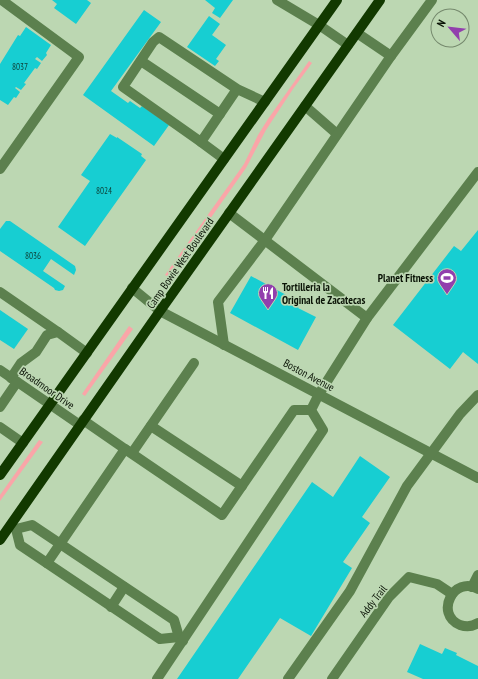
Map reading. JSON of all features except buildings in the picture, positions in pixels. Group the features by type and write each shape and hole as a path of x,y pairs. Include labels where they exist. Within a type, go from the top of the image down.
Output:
{"main road":[{"path":"0,475 337,0"},
{"name":"Camp Bowie West Boulevard","path":"0,540 13,527 81,423 380,0"}],"street":[{"path":"224,345 218,302 264,240 391,56 432,0"},
{"path":"0,169 79,57 2,2"},
{"path":"283,2 348,45"},
{"path":"357,34 391,56"},
{"path":"224,159 123,87 153,42 159,37 238,89 265,102"},
{"path":"141,61 220,114"},
{"path":"201,142 238,89"},
{"path":"306,106 337,134"},
{"path":"311,410 319,394 367,318 478,172"},
{"path":"230,213 367,318"},
{"name":"Boston Avenue","path":"132,288 160,311 478,478"},
{"path":"0,292 87,353"},
{"path":"2,401 14,380 21,363 36,352 47,335 58,332"},
{"path":"47,563 59,543 128,451 151,426 194,363"},
{"name":"Broadmoor Drive","path":"0,370 50,405 128,451 222,515 242,486"},
{"path":"288,679 350,591 407,486 460,414 478,395"},
{"path":"151,426 242,486 294,410 311,410"},
{"path":"156,679 181,639 323,430 311,410"},
{"path":"0,427 23,443"},
{"path":"32,525 59,543 174,620 181,639 160,639 111,607 20,545 13,527 32,525"},
{"path":"478,575 475,588 462,587 456,590 448,600 449,613 457,624 470,626 478,623"},
{"name":"Addy Trail","path":"332,679 389,597 409,577 437,584 452,594"},
{"path":"111,607 124,587"}],"shaded area":[{"path":"309,61 312,63 266,130 246,168 169,277 165,275 244,164 258,135 268,119"},
{"path":"129,326 133,329 85,396 82,394"},
{"path":"39,440 43,442 0,501 0,495"}],"place":[{"name":"Planet Fitness","path":"447,295"},
{"name":"Tortilleria la Original de Zacatecas","path":"268,310"}]}
